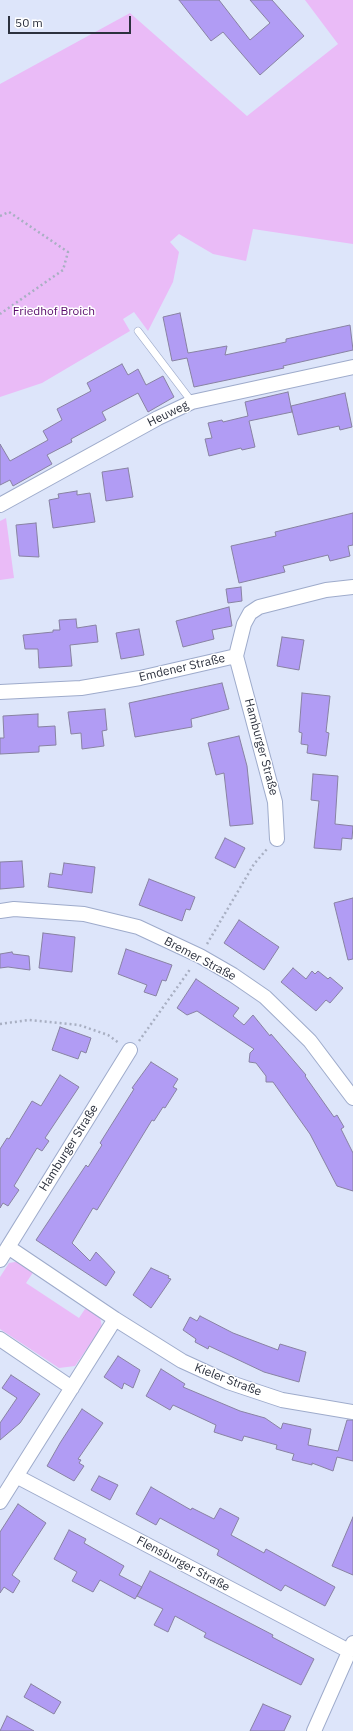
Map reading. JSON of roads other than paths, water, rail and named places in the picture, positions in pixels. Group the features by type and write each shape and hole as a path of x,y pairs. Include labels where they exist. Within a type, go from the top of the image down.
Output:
{"street":[{"name":"Heuweg","path":"0,505 158,418 192,402 353,367"},
{"name":"Emdener Straße","path":"0,692 88,687 140,678 236,656 244,624 250,613 259,607 326,590 353,587"},
{"name":"Hamburger Straße","path":"236,656 275,802 277,839"},
{"name":"Bremer Straße","path":"0,911 14,909 84,914 138,927 200,956 233,974 265,997 310,1041 353,1098"},
{"name":"Hamburger Straße","path":"8,1246 130,1050"},
{"path":"0,1260 8,1246"},
{"name":"Kieler Straße","path":"8,1246 115,1320 182,1361 228,1382 282,1400 353,1412"},
{"path":"0,1502 115,1320"},
{"path":"0,1339 72,1388"},
{"name":"Flensburger Straße","path":"16,1476 351,1647"},
{"path":"314,1731 351,1647"}],"lane":[{"path":"138,331 192,402"}],"park label":[{"name":"Friedhof Broich","path":"54,312"}]}
